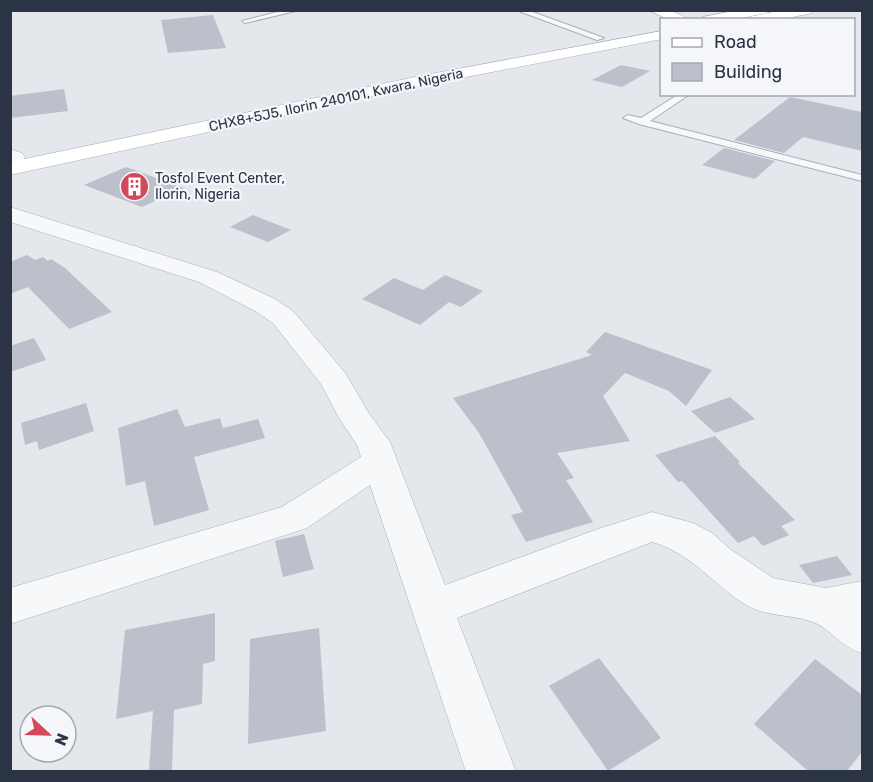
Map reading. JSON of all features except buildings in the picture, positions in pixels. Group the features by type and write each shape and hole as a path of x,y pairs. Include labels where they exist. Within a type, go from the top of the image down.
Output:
{"main road":[{"path":"654,10 680,18"},
{"path":"719,18 762,10"},
{"path":"765,18 807,10"},
{"name":"CHX8+5J5, Ilorin 240101, Kwara, Nigeria","path":"12,160 403,75 660,27"},
{"name":"CHX8+5J5, Ilorin 240101, Kwara, Nigeria","path":"12,160 660,35"}],"street":[{"path":"10,214 208,277 265,305 283,317 335,381 355,418 373,442 491,771"},
{"path":"10,606 294,518 380,461"},
{"path":"431,609 652,527 679,534 698,543 716,561 763,594 844,602 862,634"}],"lane":[{"path":"245,21 297,10"},
{"path":"519,10 604,37"},
{"path":"531,10 604,37"},
{"path":"664,96 628,118 862,178"},
{"path":"642,122 683,96"}],"place":[{"name":"Tosfol Event Center, Ilorin, Nigeria","path":"134,186"}]}
